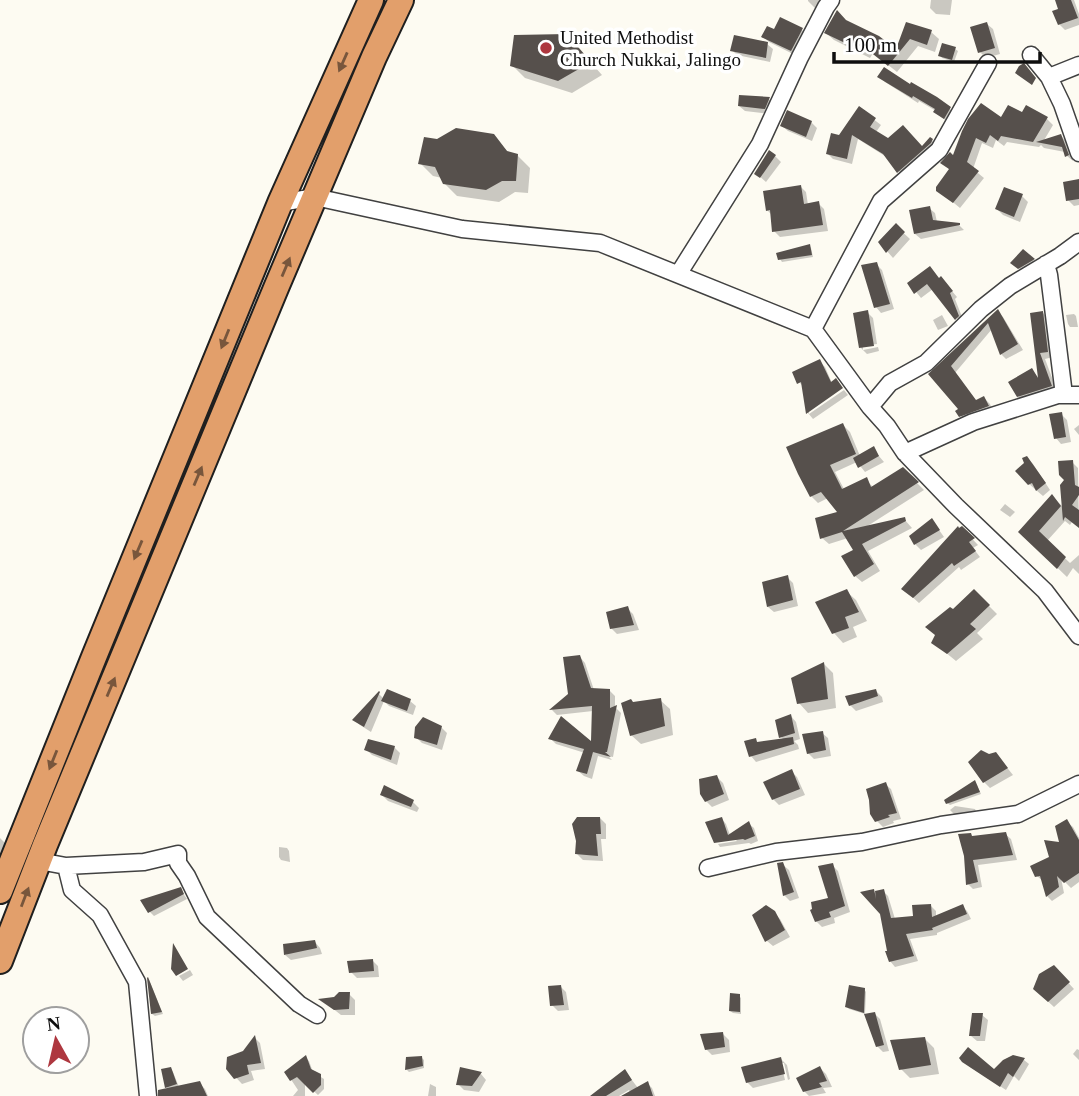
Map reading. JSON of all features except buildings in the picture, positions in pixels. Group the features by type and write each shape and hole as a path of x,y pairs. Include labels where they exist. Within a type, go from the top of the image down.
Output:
{"highway":[{"path":"0,891 280,203 371,0"},
{"path":"0,961 271,301 374,57 401,0"}],"street":[{"path":"679,273 760,144 800,57 831,0"},
{"path":"1031,55 1049,77 1062,104 1079,153"},
{"path":"813,328 881,201 939,150 988,63"},
{"path":"1049,77 1079,65"},
{"path":"280,203 315,197 462,229 600,243 813,328 905,453 1045,591 1079,636"},
{"path":"870,407 890,383 926,363 981,309 1010,286 1079,242"},
{"path":"905,453 973,422 1058,395 1071,395 1046,264"},
{"path":"708,868 776,852 862,842 941,825 1018,814 1079,784"},
{"path":"39,861 66,866 144,862 178,854 177,863 207,917 299,1004 317,1015"},
{"path":"66,866 72,890 100,915 137,982 148,1096"}],"place":[{"name":"United Methodist Church Nukkai, Jalingo","path":"546,48"}]}
